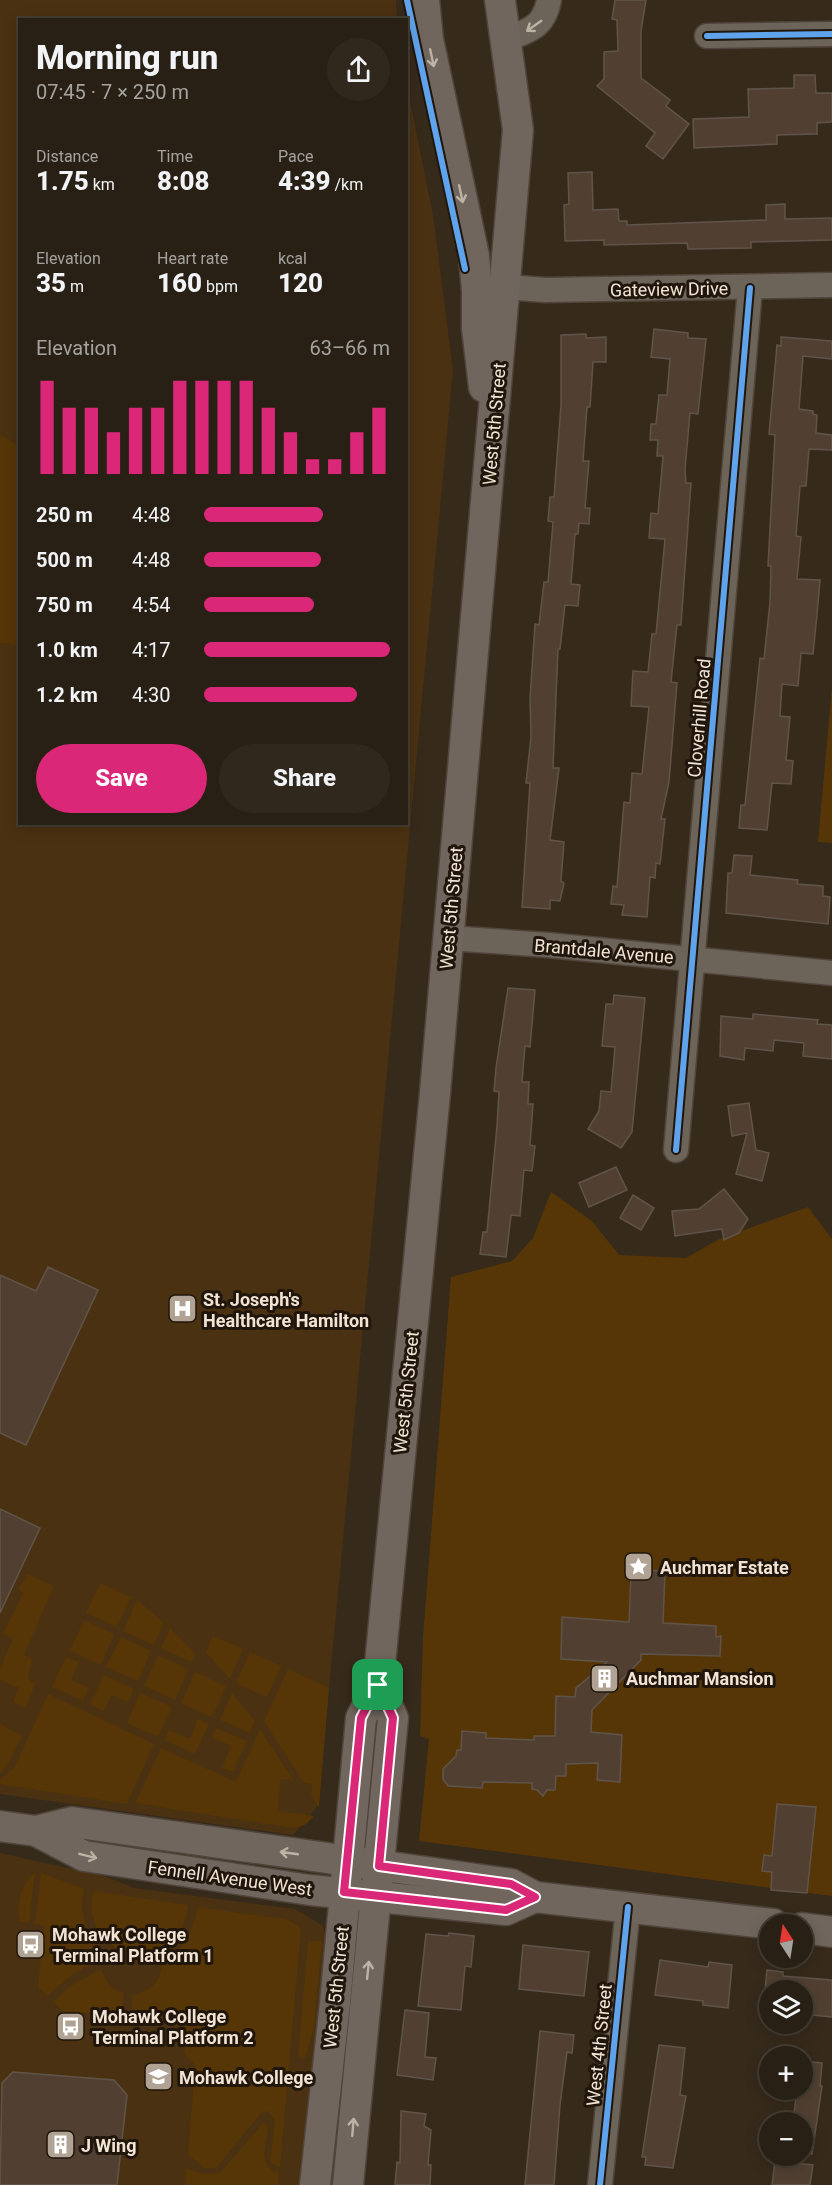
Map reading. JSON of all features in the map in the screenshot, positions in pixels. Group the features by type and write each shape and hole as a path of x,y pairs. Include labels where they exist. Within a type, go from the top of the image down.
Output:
{"main road":[{"path":"424,0 428,39 474,256 477,328 492,445"},
{"name":"West 5th Street","path":"315,2185 361,1718 378,1685 506,287 518,130 500,0"},
{"name":"West 5th Street","path":"348,2185 393,1718 378,1685"},
{"name":"Fennell Avenue West","path":"36,1831 72,1822 511,1884 535,1897 759,1922"},
{"name":"Fennell Avenue West","path":"0,1826 36,1831 84,1856 310,1890 506,1910 535,1897"},
{"path":"813,1929 832,1932"}],"street":[{"path":"505,39 533,29 546,13 549,0"},
{"path":"706,36 832,34"},
{"name":"Gateview Drive","path":"506,287 545,290 832,285"},
{"name":"Cloverhill Road","path":"676,1150 750,288"},
{"name":"Brantdale Avenue","path":"448,938 832,973"},
{"name":"West 4th Street","path":"600,2185 628,1907"}],"shaded area":[{"name":"St. Joseph's Healthcare Hamilton","path":"0,0 396,0 397,18 18,18 18,825 408,825 408,91 433,215 453,370 318,1806 293,1835 0,1794"},
{"path":"0,434 18,445 18,645 0,643"},
{"path":"832,687 832,843 818,842"},
{"name":"Auchmar Estate","path":"551,1192 592,1221 619,1255 686,1258 719,1239 808,1207 832,1239 832,1896 419,1841 429,1739 420,1736 423,1638 451,1277 512,1261 533,1238"},
{"path":"27,1574 54,1586 24,1655 32,1659 28,1679 35,1684 26,1708 13,1702 19,1688 0,1680 0,1668 13,1639 3,1634 23,1594 19,1589"},
{"path":"100,1583 131,1597 117,1627 86,1613"},
{"path":"137,1600 164,1623 154,1645 123,1631"},
{"path":"84,1620 114,1634 101,1665 70,1651"},
{"path":"170,1628 196,1654 192,1662 161,1648"},
{"path":"213,1636 243,1649 230,1679 206,1652"},
{"path":"121,1637 151,1651 138,1681 106,1667"},
{"path":"250,1652 281,1666 267,1697 236,1683"},
{"path":"158,1655 189,1669 175,1700 144,1686"},
{"path":"66,1657 79,1662 71,1680 89,1688 83,1701 52,1687"},
{"path":"288,1669 329,1688 319,1807 311,1795 312,1784 304,1783 264,1721"},
{"path":"195,1672 226,1686 212,1717 181,1703"},
{"path":"104,1675 134,1689 128,1702 112,1695 104,1711 90,1705"},
{"path":"140,1693 172,1707 158,1737 127,1723"},
{"path":"232,1693 255,1721 250,1733 220,1720"},
{"path":"48,1694 154,1744 127,1804 0,1784 0,1780 14,1768"},
{"path":"198,1719 209,1724 195,1754 164,1740 169,1730 190,1739"},
{"path":"0,1724 22,1736 6,1768 0,1773"},
{"path":"216,1728 247,1741 233,1772 222,1768 231,1746 212,1737"},
{"path":"260,1729 294,1781 281,1779 277,1811 314,1816 305,1825 293,1828 135,1803 161,1748 236,1782"},
{"name":"Mohawk College","path":"0,1853 104,1876 134,1888 295,1909 322,1925 330,1943 303,2185 0,2185"},
{"path":"35,1872 29,1923 20,1921 18,1908 23,1888"},
{"path":"41,1873 84,1889 82,1907 85,1923 92,1938 104,1952 101,1959 73,1974 47,1996 38,1987 44,1926 35,1924"},
{"path":"93,1891 188,1905 184,1924 175,1939 153,1953 143,1955 133,1949 123,1952 107,1941 97,1927 92,1910"},
{"path":"197,1907 289,1920 301,1929 280,2167 270,2162 275,2120 268,2111 261,2113 216,2168 205,2168 188,2155 195,2065 184,2053 186,2041 184,2025 171,2018 155,2021 152,2018 131,2016 133,1995 146,1991 155,1984 162,1967 162,1960 177,1950 191,1931"},
{"path":"308,1941 322,1941 314,2028 305,2058 298,2057"},
{"path":"101,1969 109,1986 124,1993 122,2015 63,2011 54,2002 69,1987"},
{"path":"264,2122 268,2127 265,2161 272,2170 279,2173 278,2185 185,2185 186,2168 202,2174 220,2173"}],"building":[{"path":"615,0 646,0 641,31 641,78 670,100 666,106 689,124 663,159 646,146 655,133 597,86 604,79 604,52 618,51 617,20 612,19"},
{"path":"794,75 815,75 816,93 832,93 832,122 817,123 817,134 777,135 777,144 694,148 693,119 749,117 748,89 794,88"},
{"path":"592,172 593,210 618,209 619,221 627,221 627,225 766,220 766,205 785,204 785,219 832,218 832,240 751,242 751,248 688,249 687,243 604,245 604,240 565,241 564,205 569,204 568,173"},
{"path":"654,329 688,333 688,338 706,339 698,414 690,413 685,469 686,483 691,483 681,625 677,625 671,682 677,683 669,782 661,819 665,819 660,864 656,863 655,878 650,877 647,917 622,915 624,905 611,904 613,886 617,887 624,802 630,803 632,773 642,774 649,707 631,706 633,671 648,672 652,634 656,634 665,539 649,538 651,513 658,514 663,456 657,456 658,440 650,440 651,424 656,424 659,395 667,395 670,359 651,357"},
{"path":"586,334 586,338 606,337 606,362 593,362 583,461 589,461 585,508 590,508 589,524 579,523 578,534 575,534 571,584 580,585 578,606 565,605 560,649 558,649 553,768 559,768 550,840 564,842 561,881 564,883 560,901 550,900 550,909 522,907 530,783 526,783 531,737 530,698 535,624 539,625 544,582 548,582 553,522 548,521 550,497 554,497 561,405 561,335"},
{"path":"781,337 832,341 832,359 803,356 799,409 813,411 813,414 817,415 816,433 832,435 832,450 809,449 806,486 800,486 796,536 801,537 797,579 820,580 817,615 813,654 801,653 798,686 782,684 780,716 790,717 786,760 793,761 791,784 772,783 767,830 739,828 741,805 745,805 760,658 764,659 770,602 771,566 768,566 775,435 769,434 777,345 781,346"},
{"path":"734,855 752,856 750,875 798,880 797,884 823,886 823,896 830,897 828,924 726,913 728,873 732,873"},
{"path":"508,988 535,990 530,1047 525,1046 522,1082 529,1082 528,1104 533,1104 530,1145 535,1146 532,1171 524,1170 520,1216 511,1215 506,1257 480,1254 483,1232 487,1232 499,1092 494,1091"},
{"path":"614,995 645,998 632,1132 621,1148 588,1129 599,1111 601,1091 611,1092 615,1047 602,1046 606,1004 613,1004"},
{"path":"753,1014 818,1020 817,1024 832,1025 832,1059 803,1056 804,1043 774,1040 773,1051 745,1048 744,1060 720,1056 721,1016 753,1019"},
{"path":"749,1103 756,1150 769,1153 762,1181 736,1174 747,1133 732,1136 728,1106"},
{"path":"616,1167 627,1190 589,1207 579,1183"},
{"path":"724,1189 748,1219 739,1233 724,1240 722,1229 675,1236 672,1211 699,1209"},
{"path":"633,1195 654,1208 641,1230 620,1218"},
{"path":"48,1267 98,1290 26,1445 0,1433 0,1275 36,1291"},
{"path":"0,1509 40,1528 0,1613"},
{"name":"Auchmar Mansion","path":"642,1570 665,1571 663,1623 716,1626 716,1637 721,1636 720,1656 641,1654 641,1660 592,1710 591,1732 622,1735 620,1782 597,1780 598,1763 566,1764 566,1776 556,1776 555,1790 547,1790 543,1796 537,1790 532,1789 532,1783 483,1782 482,1788 448,1786 443,1779 443,1769 456,1756 457,1750 461,1750 462,1731 486,1733 486,1738 534,1740 534,1736 555,1736 556,1696 575,1697 576,1688 607,1662 561,1659 562,1617 629,1622 631,1576 642,1575"},
{"path":"777,1804 816,1807 807,1893 771,1890 772,1872 762,1871 764,1855 772,1856"},
{"path":"449,1933 474,1936 471,1967 465,1966 461,2010 418,2006 426,1934 448,1936"},
{"path":"523,1945 589,1952 584,1996 519,1989"},
{"path":"660,1960 708,1967 709,1962 732,1965 728,2008 703,2005 703,2001 655,1995"},
{"path":"767,1970 783,1972 783,1976 832,1980 832,2017 813,2015 813,1980 766,1980"},
{"path":"405,2010 429,2013 425,2057 436,2058 433,2080 397,2075"},
{"path":"540,2031 574,2035 572,2053 567,2052 560,2105 554,2185 525,2185"},
{"path":"659,2045 685,2048 680,2095 686,2096 673,2168 645,2165 646,2157 642,2157"},
{"path":"813,2062 822,2063 820,2086 822,2086 813,2147 813,2112 794,2112 796,2100 813,2100"},
{"name":"J Wing","path":"13,2072 114,2080 127,2095 117,2185 0,2185 2,2083"},
{"path":"401,2111 426,2114 424,2126 431,2130 428,2165 431,2165 430,2185 395,2185 397,2162 400,2163"},
{"path":"774,2166 813,2166 810,2185 772,2185"}],"cycle path":[{"path":"407,0 465,269"},
{"path":"707,36 832,34"},
{"path":"676,1150 750,288"},
{"path":"600,2185 628,1907"}],"place":[{"name":"St. Joseph's Healthcare Hamilton","path":"182,1309"},
{"name":"Auchmar Estate","path":"639,1567"},
{"name":"Auchmar Mansion","path":"605,1678"},
{"name":"Mohawk College Terminal Platform 1","path":"31,1944"},
{"name":"Mohawk College Terminal Platform 2","path":"71,2026"},
{"name":"Mohawk College","path":"158,2077"},
{"name":"J Wing","path":"60,2145"}],"route":[{"path":"378,1685 393,1718 379,1866 511,1884 535,1897 506,1910 344,1892 361,1718 378,1685"}]}
